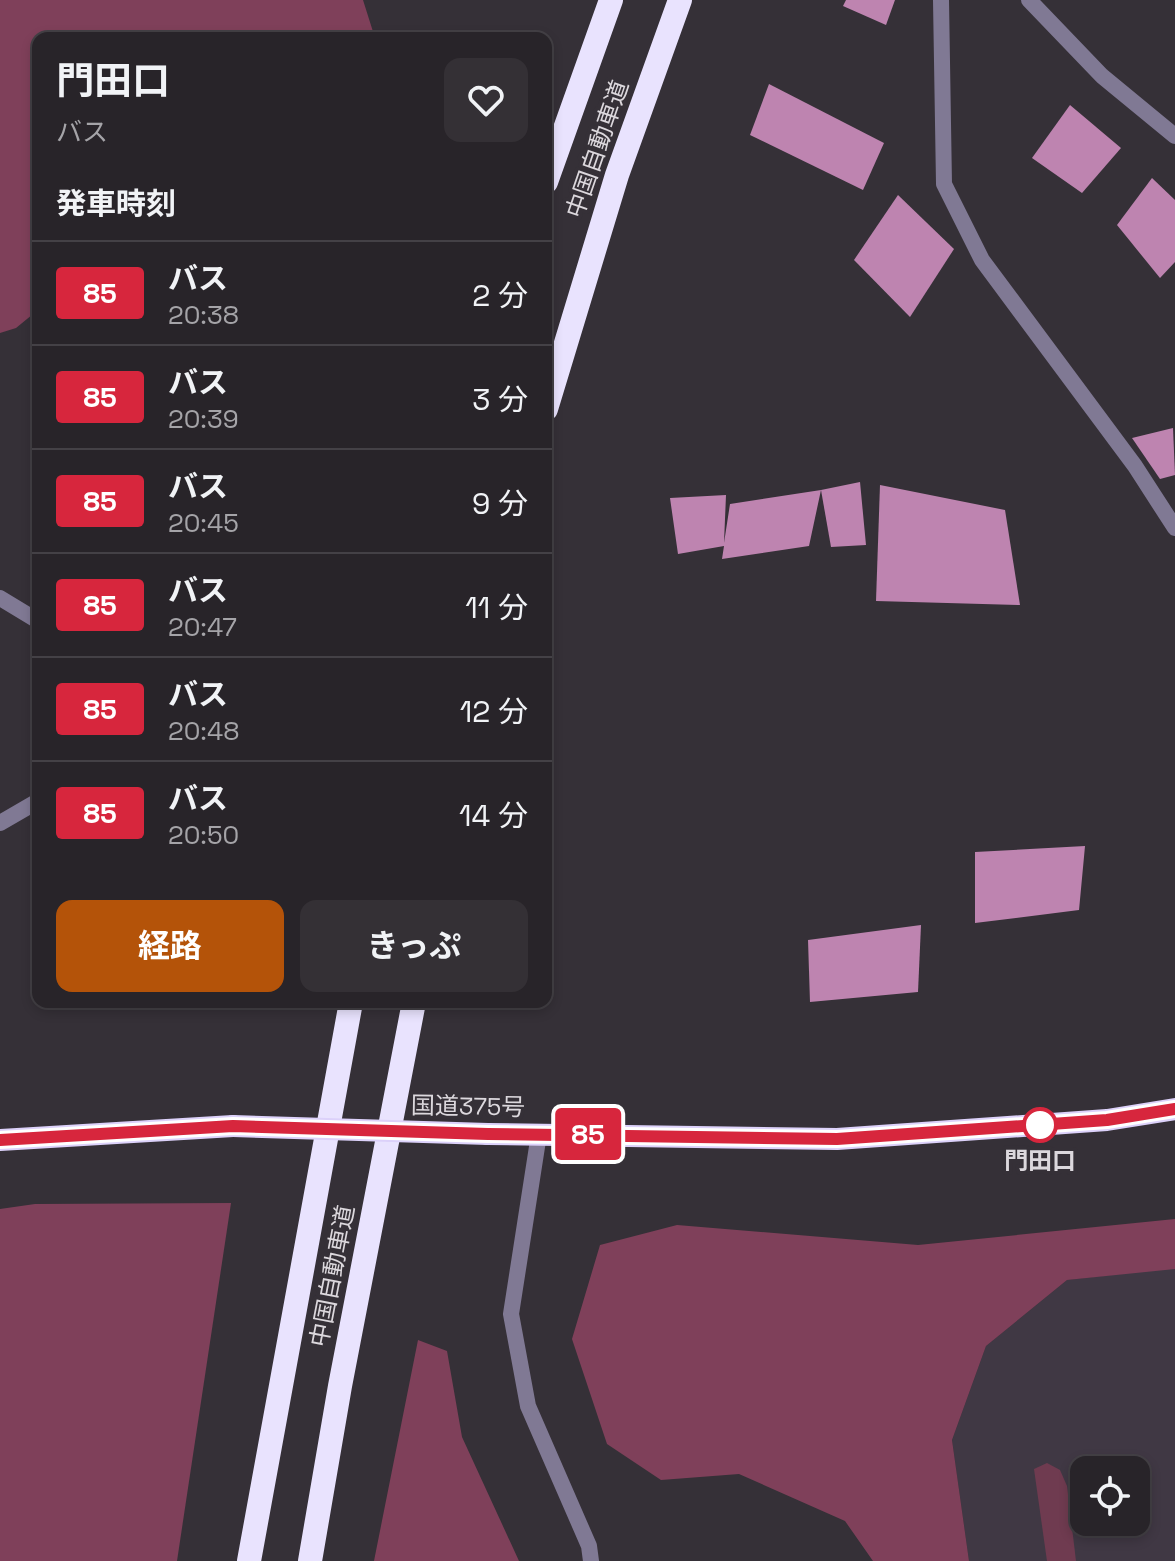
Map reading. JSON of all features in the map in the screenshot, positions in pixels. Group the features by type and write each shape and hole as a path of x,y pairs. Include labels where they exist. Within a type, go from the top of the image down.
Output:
{"highway":[{"name":"中国自動車道","path":"552,165 611,0"},
{"name":"中国自動車道","path":"552,389 617,175 680,0"},
{"name":"中国自動車道","path":"249,1561 350,1008"},
{"name":"中国自動車道","path":"310,1561 340,1386 413,1008"},
{"name":"国道375号","path":"0,1140 233,1126 488,1134 837,1139 1107,1120 1175,1109"}],"street":[{"path":"941,0 944,184 982,260 1135,466 1175,528"},
{"path":"1029,0 1102,76 1175,136"},
{"path":"0,598 32,617"},
{"path":"0,823 32,804"},
{"path":"539,1134 511,1314 528,1406 589,1546 591,1561"}],"shaded area":[{"path":"0,0 363,0 373,32 32,32 32,315 16,328 0,333"},
{"path":"231,1203 177,1561 0,1561 0,1209 35,1204"},
{"path":"1175,1219 1175,1269 1067,1280 986,1346 952,1440 969,1561 873,1561 845,1521 739,1474 661,1480 607,1444 572,1339 600,1245 677,1225 918,1245"},
{"path":"1175,1269 1175,1561 969,1561 952,1440 986,1346 1067,1280"},
{"path":"418,1340 447,1351 462,1437 519,1561 374,1561"},
{"path":"1047,1463 1060,1470 1067,1486 1070,1536 1073,1536 1076,1561 1047,1561 1034,1469"}],"building":[{"path":"846,0 895,0 886,25 843,6"},
{"path":"769,84 884,143 863,190 750,135"},
{"path":"1070,105 1121,148 1082,193 1032,158"},
{"path":"1152,178 1175,200 1175,262 1160,278 1117,225"},
{"path":"898,195 954,249 910,317 854,260"},
{"path":"1173,428 1175,475 1160,479 1132,438"},
{"path":"860,482 866,545 831,547 821,490"},
{"path":"880,485 1005,510 1020,605 876,601"},
{"path":"821,490 809,546 722,559 724,546 678,554 670,498 726,495 724,543 730,504"},
{"path":"1085,846 1079,910 975,923 975,852"},
{"path":"921,925 918,992 810,1002 808,940"}],"bus line":[{"name":"85","path":"0,1140 233,1126 488,1134 837,1139 1107,1120 1175,1109"}],"place":[{"name":"門田口","path":"1040,1125"}]}
